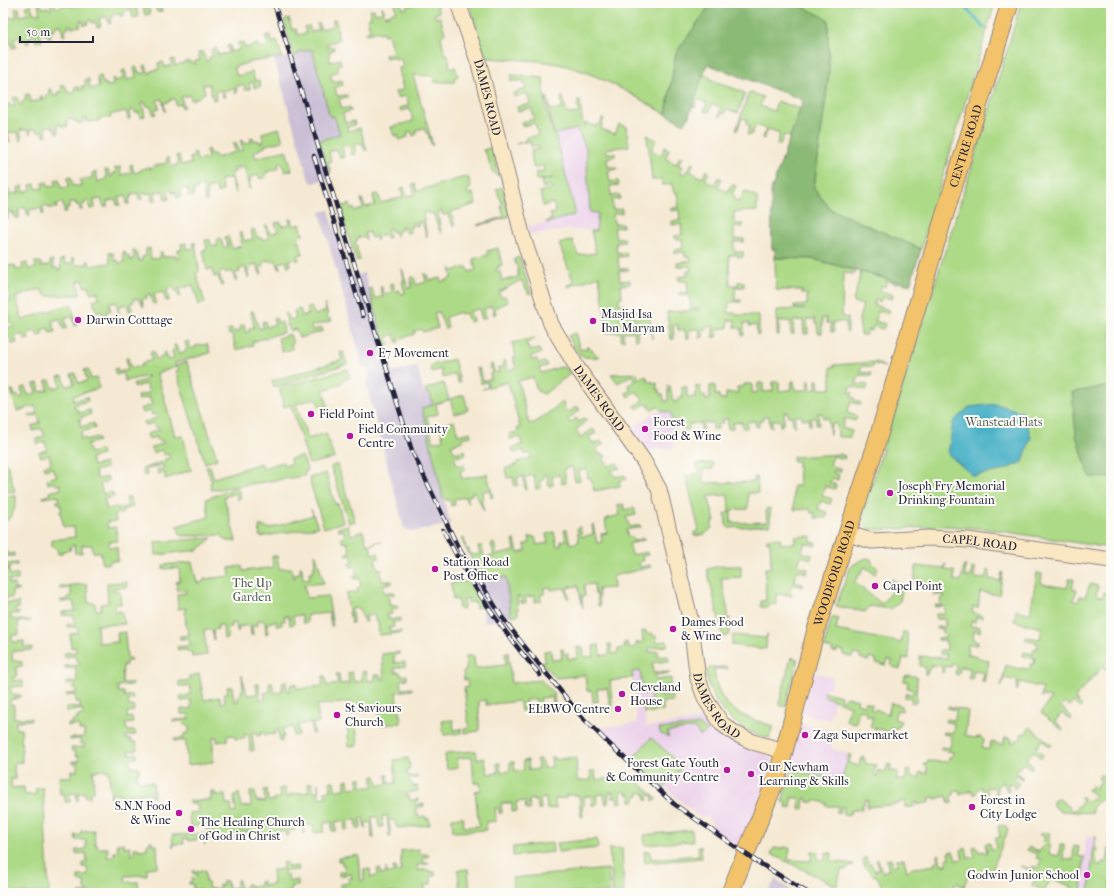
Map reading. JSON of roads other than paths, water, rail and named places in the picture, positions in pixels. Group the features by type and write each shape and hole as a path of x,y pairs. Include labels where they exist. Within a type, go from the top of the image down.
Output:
{"main road":[{"name":"DAMES ROAD","path":"458,3 481,71 522,234 552,324 578,369 644,460 659,489 690,618 698,679 706,700 722,724 736,734 753,742 784,751"},
{"name":"CENTRE ROAD","path":"923,289 1010,3"},
{"name":"WOODFORD ROAD","path":"730,893 773,789 812,644 848,534 923,289"},
{"name":"CAPEL ROAD","path":"848,534 872,541 928,538 968,540 1111,560"}],"water":[{"path":"996,404 1023,412 1031,437 1023,462 1001,471 973,476 948,454 953,422 969,407"}],"waterway":[{"path":"964,3 966,8 984,28"}],"railway":[{"path":"274,3 412,451 458,547 502,617 580,715 605,740 674,804 756,861 808,893"},
{"path":"314,156 363,316"},
{"path":"443,530 487,606 512,641 540,675"}],"place":[{"name":"Darwin Cotttage","path":"78,320"},
{"name":"Masjid Isa Ibn Maryam","path":"593,321"},
{"name":"E7 Movement","path":"370,353"},
{"name":"Field Point","path":"311,414"},
{"name":"Forest Food & Wine","path":"645,429"},
{"name":"Field Community Centre","path":"350,436"},
{"name":"Joseph Fry Memorial Drinking Fountain","path":"890,493"},
{"name":"Station Road Post Office","path":"435,569"},
{"name":"Capel Point","path":"875,586"},
{"name":"Dames Food & Wine","path":"673,629"},
{"name":"Cleveland House","path":"622,694"},
{"name":"ELBWO Centre","path":"618,709"},
{"name":"St Saviours Church","path":"337,715"},
{"name":"Zaga Supermarket","path":"805,735"},
{"name":"Forest Gate Youth & Community Centre","path":"727,770"},
{"name":"Our Newham Learning & Skills","path":"751,774"},
{"name":"Forest in City Lodge","path":"972,807"},
{"name":"S.N.N Food & Wine","path":"179,813"},
{"name":"The Healing Church of God in Christ","path":"191,829"},
{"name":"Godwin Junior School","path":"1087,875"}],"park label":[{"name":"Wanstead Flats","path":"1004,422"},
{"name":"The Up Garden","path":"252,590"}]}
